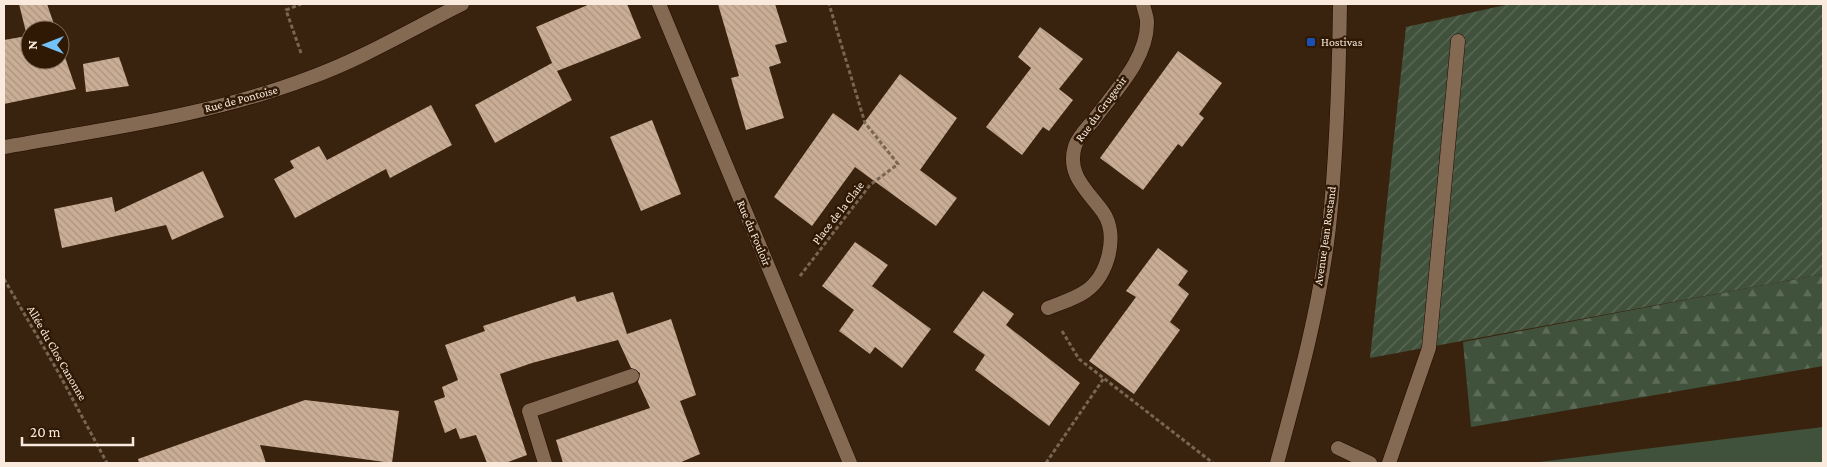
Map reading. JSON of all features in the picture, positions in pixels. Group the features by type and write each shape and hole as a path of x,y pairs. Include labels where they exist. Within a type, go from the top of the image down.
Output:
{"street":[{"name":"Rue de Pontoise","path":"4,148 156,120 238,100 310,78 350,61 462,4"},
{"name":"Rue du Fouloir","path":"659,4 850,463"},
{"name":"Rue du Grugeoir","path":"1048,308 1087,291 1096,282 1108,258 1108,225 1104,214 1079,183 1074,170 1075,145 1136,61 1143,44 1147,22 1143,4"},
{"name":"Avenue Jean Rostand","path":"1277,463 1297,391 1329,228 1338,98 1340,4"},
{"path":"1390,463 1429,348 1458,41"},
{"path":"545,463 529,411 632,376"},
{"path":"1338,448 1370,463"}],"path":[{"path":"301,4 286,10 310,78"},
{"name":"Place de la Claie","path":"782,299 870,185 898,164 865,123 829,4"},
{"name":"Allée du Clos Canonne","path":"4,279 57,370 107,463"},
{"path":"1048,308 1080,359 1213,463"},
{"path":"1046,463 1104,378"}],"green space":[{"path":"1510,4 1823,4 1823,274 1370,358 1406,27"},
{"path":"1823,274 1823,366 1471,427 1463,342"},
{"path":"1823,427 1823,463 1531,463"}],"building":[{"path":"19,4 47,4 53,20 23,20"},
{"path":"590,4 627,4 641,38 557,71 572,100 495,143 475,105 552,63 553,65 536,27"},
{"path":"718,4 775,4 787,42 775,45 781,63 769,67 784,118 746,130 731,78 739,76"},
{"path":"1040,27 1083,59 1059,89 1073,100 1049,131 1043,127 1022,155 986,127 1031,68 1018,57"},
{"path":"20,37 20,70 69,70 76,89 4,104 4,40"},
{"path":"1178,51 1222,83 1199,114 1204,118 1182,147 1178,144 1143,190 1100,158"},
{"path":"119,57 129,86 86,92 83,64"},
{"path":"900,74 957,118 920,170 957,198 936,226 855,167 812,226 774,197 833,113 858,131"},
{"path":"431,105 452,145 390,178 386,169 295,218 274,179 294,168 290,161 319,146 327,160"},
{"path":"652,120 681,194 641,211 610,137"},
{"path":"203,171 224,217 172,240 166,225 62,248 54,209 112,197 115,212"},
{"path":"855,242 888,265 872,286 931,329 902,368 875,347 870,354 839,331 854,310 822,286"},
{"path":"1158,248 1188,271 1178,285 1189,294 1170,322 1180,330 1134,394 1089,361 1136,297 1126,291"},
{"path":"983,291 1014,314 1006,325 1080,383 1049,426 975,370 985,355 953,332"},
{"path":"613,292 627,334 671,319 696,395 680,401 700,454 679,463 563,463 556,440 650,408 638,382 640,373 631,368 618,340 532,363 500,374 527,455 505,463 487,463 476,435 460,439 456,428 445,433 434,401 445,397 442,387 458,380 445,345 485,331 483,326 575,296 577,302"},
{"path":"305,400 399,411 392,463 260,445 266,463 139,463 138,459"}],"place":[{"name":"Hostivas","path":"1311,42"}]}
